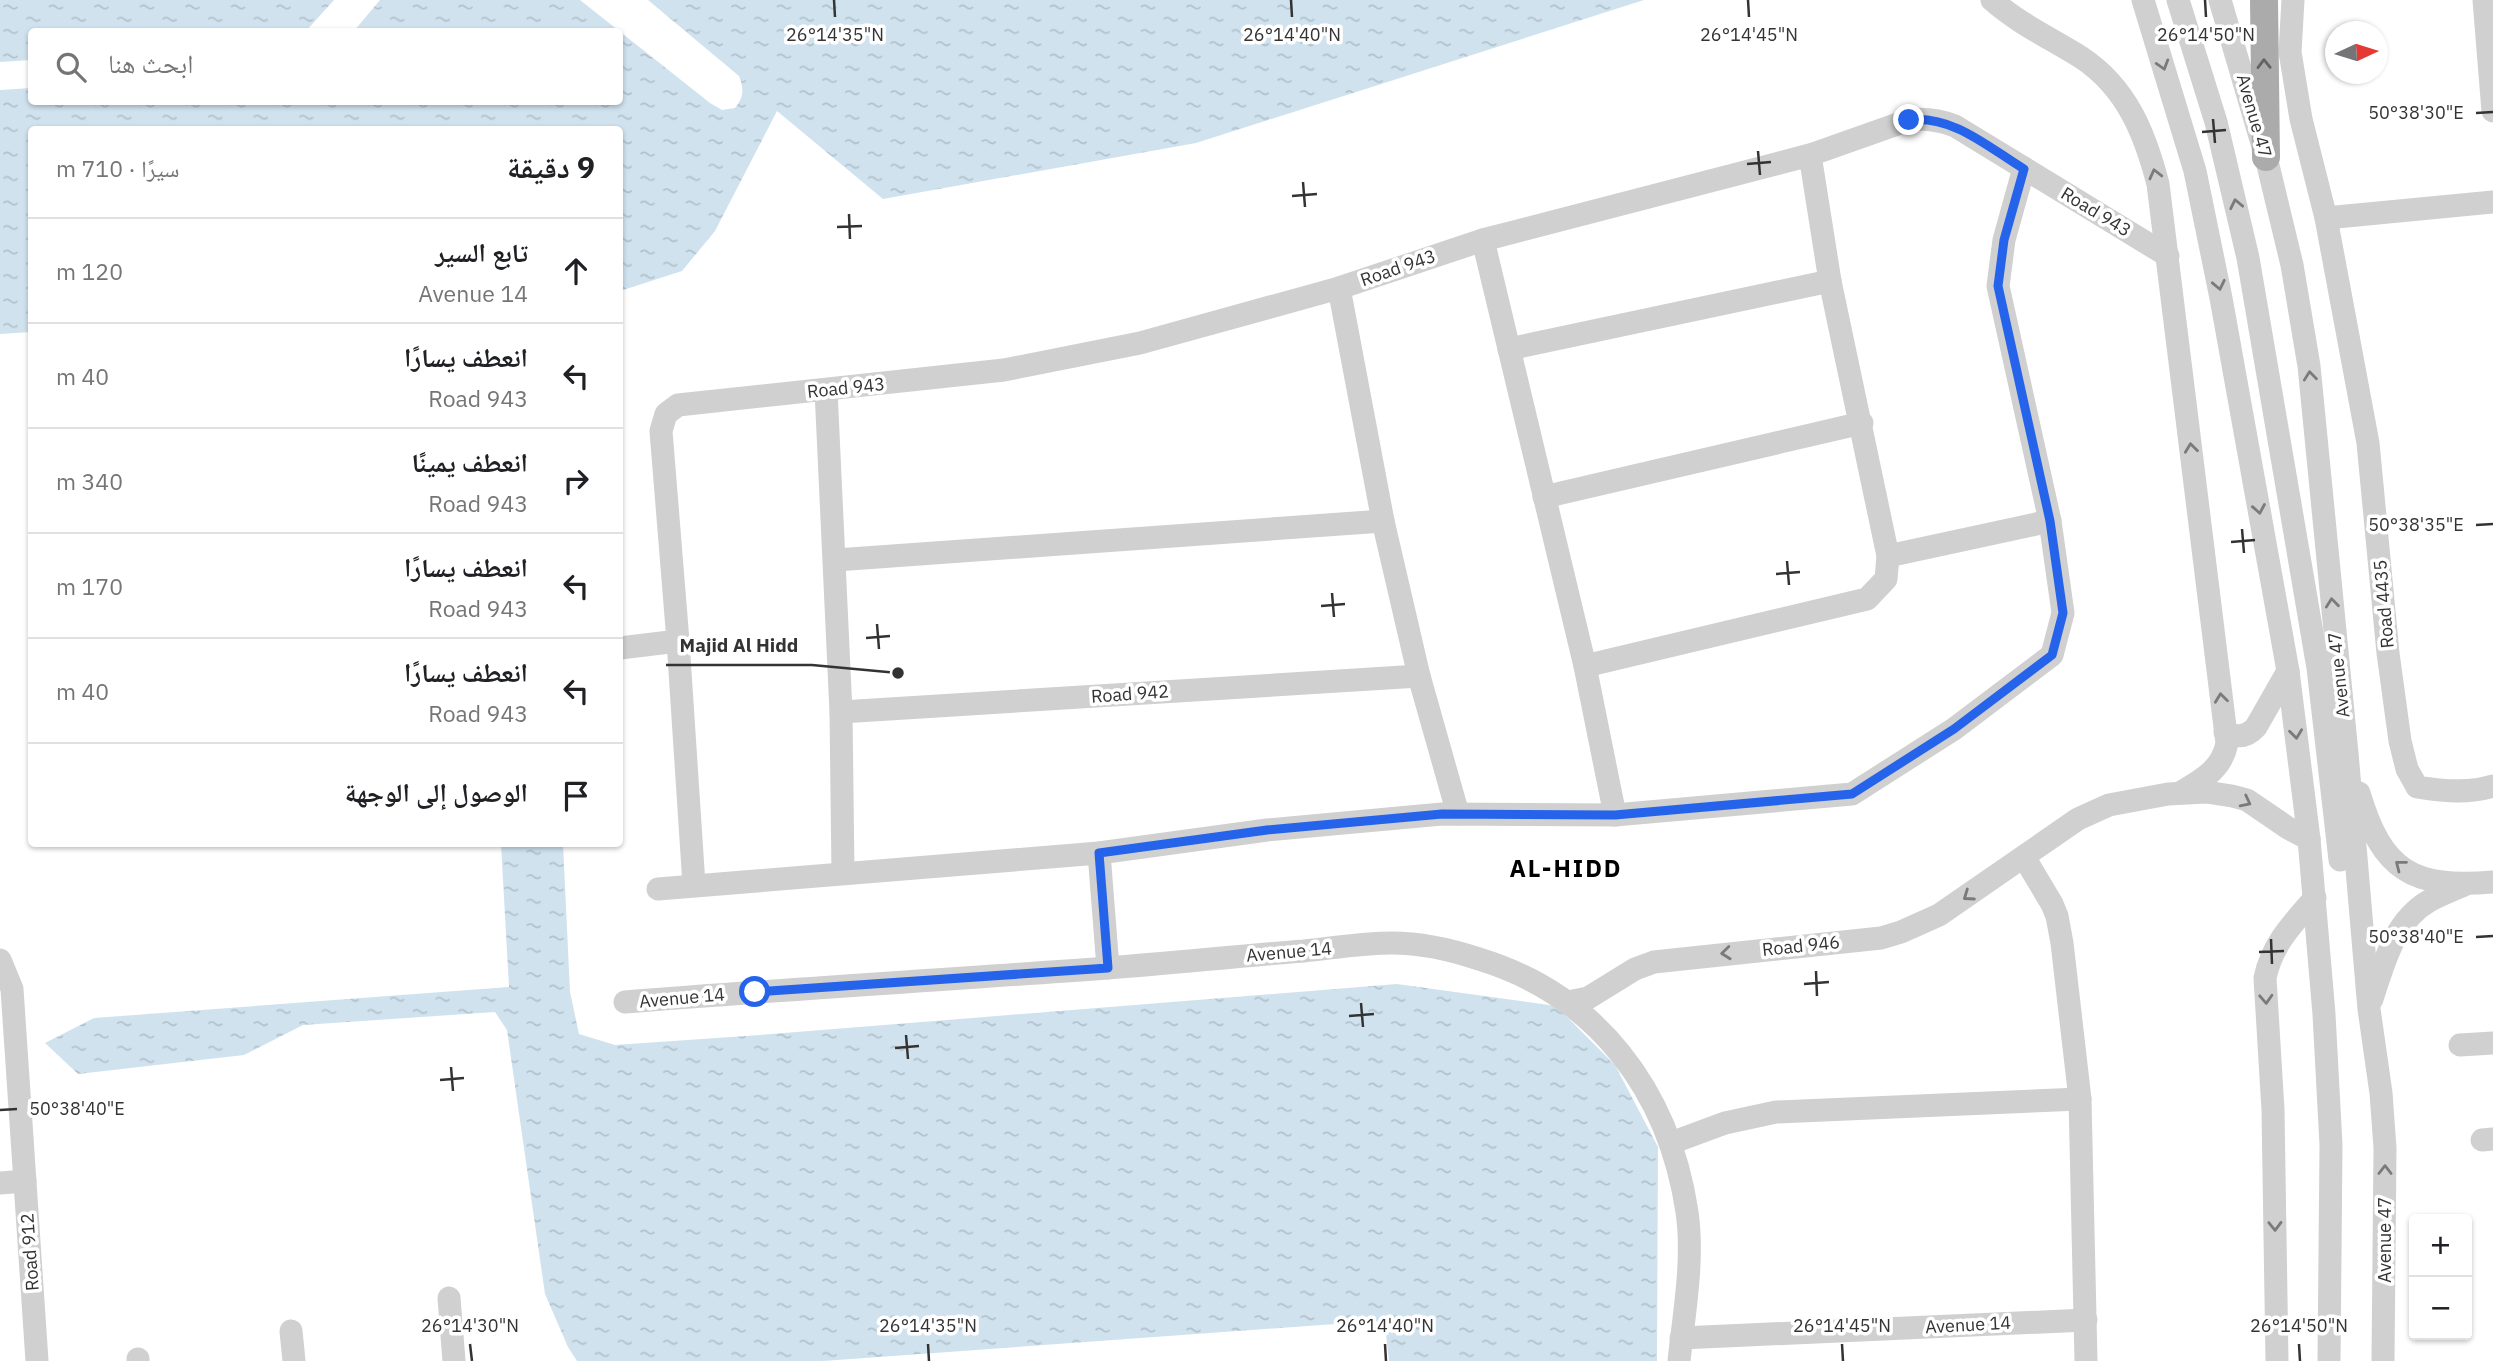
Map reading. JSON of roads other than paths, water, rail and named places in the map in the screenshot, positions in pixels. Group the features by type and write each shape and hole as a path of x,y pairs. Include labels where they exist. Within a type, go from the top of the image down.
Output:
{"main road":[{"path":"2264,0 2266,157"}],"street":[{"path":"1992,0 2025,25 2102,72 2119,90 2141,130 2158,184 2225,732 2225,753 2218,766 2180,793"},
{"path":"2143,0 2196,171 2288,671 2309,839 2325,1014 2331,1146 2329,1361"},
{"path":"2178,0 2216,121 2248,258 2318,668 2355,998 2381,1093"},
{"name":"Avenue 47","path":"2220,0 2266,157 2291,265 2309,366 2369,1009 2381,1093 2385,1148 2383,1361"},
{"name":"Road 4435","path":"2293,0 2290,52 2301,119 2326,218 2368,443 2399,741 2407,769 2417,787 2445,791 2493,786"},
{"path":"2484,0 2491,60 2493,111"},
{"name":"Road 943","path":"694,885 661,431 666,414 678,405 1004,370 1127,346 1339,288 1483,240 1810,155 1909,120 1933,119 1955,126 2168,256"},
{"path":"1585,666 1867,598 1886,579 1888,556 1830,281 1810,155"},
{"path":"658,889 1099,853 1267,830 1458,814 1615,815 1852,794 1954,729 2052,655 2063,613 2050,521 1998,286 2004,240 2024,169"},
{"path":"2326,218 2493,202"},
{"path":"1483,240 1585,666 1615,815"},
{"path":"1509,349 1830,281"},
{"path":"1339,288 1382,520 1419,676 1458,814"},
{"path":"826,390 836,560 843,873"},
{"path":"1544,497 1861,423"},
{"path":"836,560 1382,520"},
{"path":"1888,556 2050,521"},
{"path":"623,648 678,641"},
{"path":"2225,732 2239,736 2251,733 2288,671"},
{"name":"Road 942","path":"841,712 1419,676"},
{"path":"2347,752 2367,821 2380,847 2404,870 2432,881 2464,885 2493,882"},
{"name":"Road 946","path":"1568,1002 1588,998 1635,969 1654,962 1881,938 1901,932 1939,915 2078,820 2109,805 2180,793 2206,792 2247,800 2309,839"},
{"path":"1099,853 1108,968"},
{"path":"2024,857 2052,904 2060,929 2080,1099 2086,1361"},
{"path":"2369,1009 2385,962 2404,922 2427,902 2464,885"},
{"path":"2277,1361 2273,1110 2265,978 2268,964 2281,938 2315,898"},
{"name":"Avenue 14","path":"625,1002 1108,968 1394,943 1454,951 1518,972 1568,1002 1618,1048 1642,1083 1671,1143 1688,1216 1689,1255 1680,1350 2086,1320"},
{"name":"Road 912","path":"0,960 12,989 37,1361"},
{"path":"2460,1045 2493,1043"},
{"path":"1671,1143 1724,1123 1776,1112 2080,1099"},
{"path":"0,1183 25,1181"},
{"path":"449,1298 454,1361"},
{"path":"291,1331 294,1361"}],"water":[{"path":"0,0 334,0 309,28 28,28 28,60 0,62"},
{"path":"380,0 580,0 615,28 357,28"},
{"path":"648,0 1644,0 1196,143 883,199 777,111 715,231 682,271 623,290 623,126 28,126 28,332 0,334 0,90 28,88 28,105 623,105 623,34 722,110 735,108 742,96 739,76"},
{"path":"501,847 563,847 570,992 579,1034 615,1045 1397,984 1556,1006 1615,1065 1658,1147 1657,1361 1389,1361 1385,1326 1376,1321 823,1361 577,1361 545,1294 507,1030 495,1012 303,1025 244,1055 78,1074 45,1043 94,1018 509,987"}],"place":[{"name":"Majid Al Hidd","path":"898,673"}],"district":[{"name":"AL-HIDD","path":"1566,869"}]}
